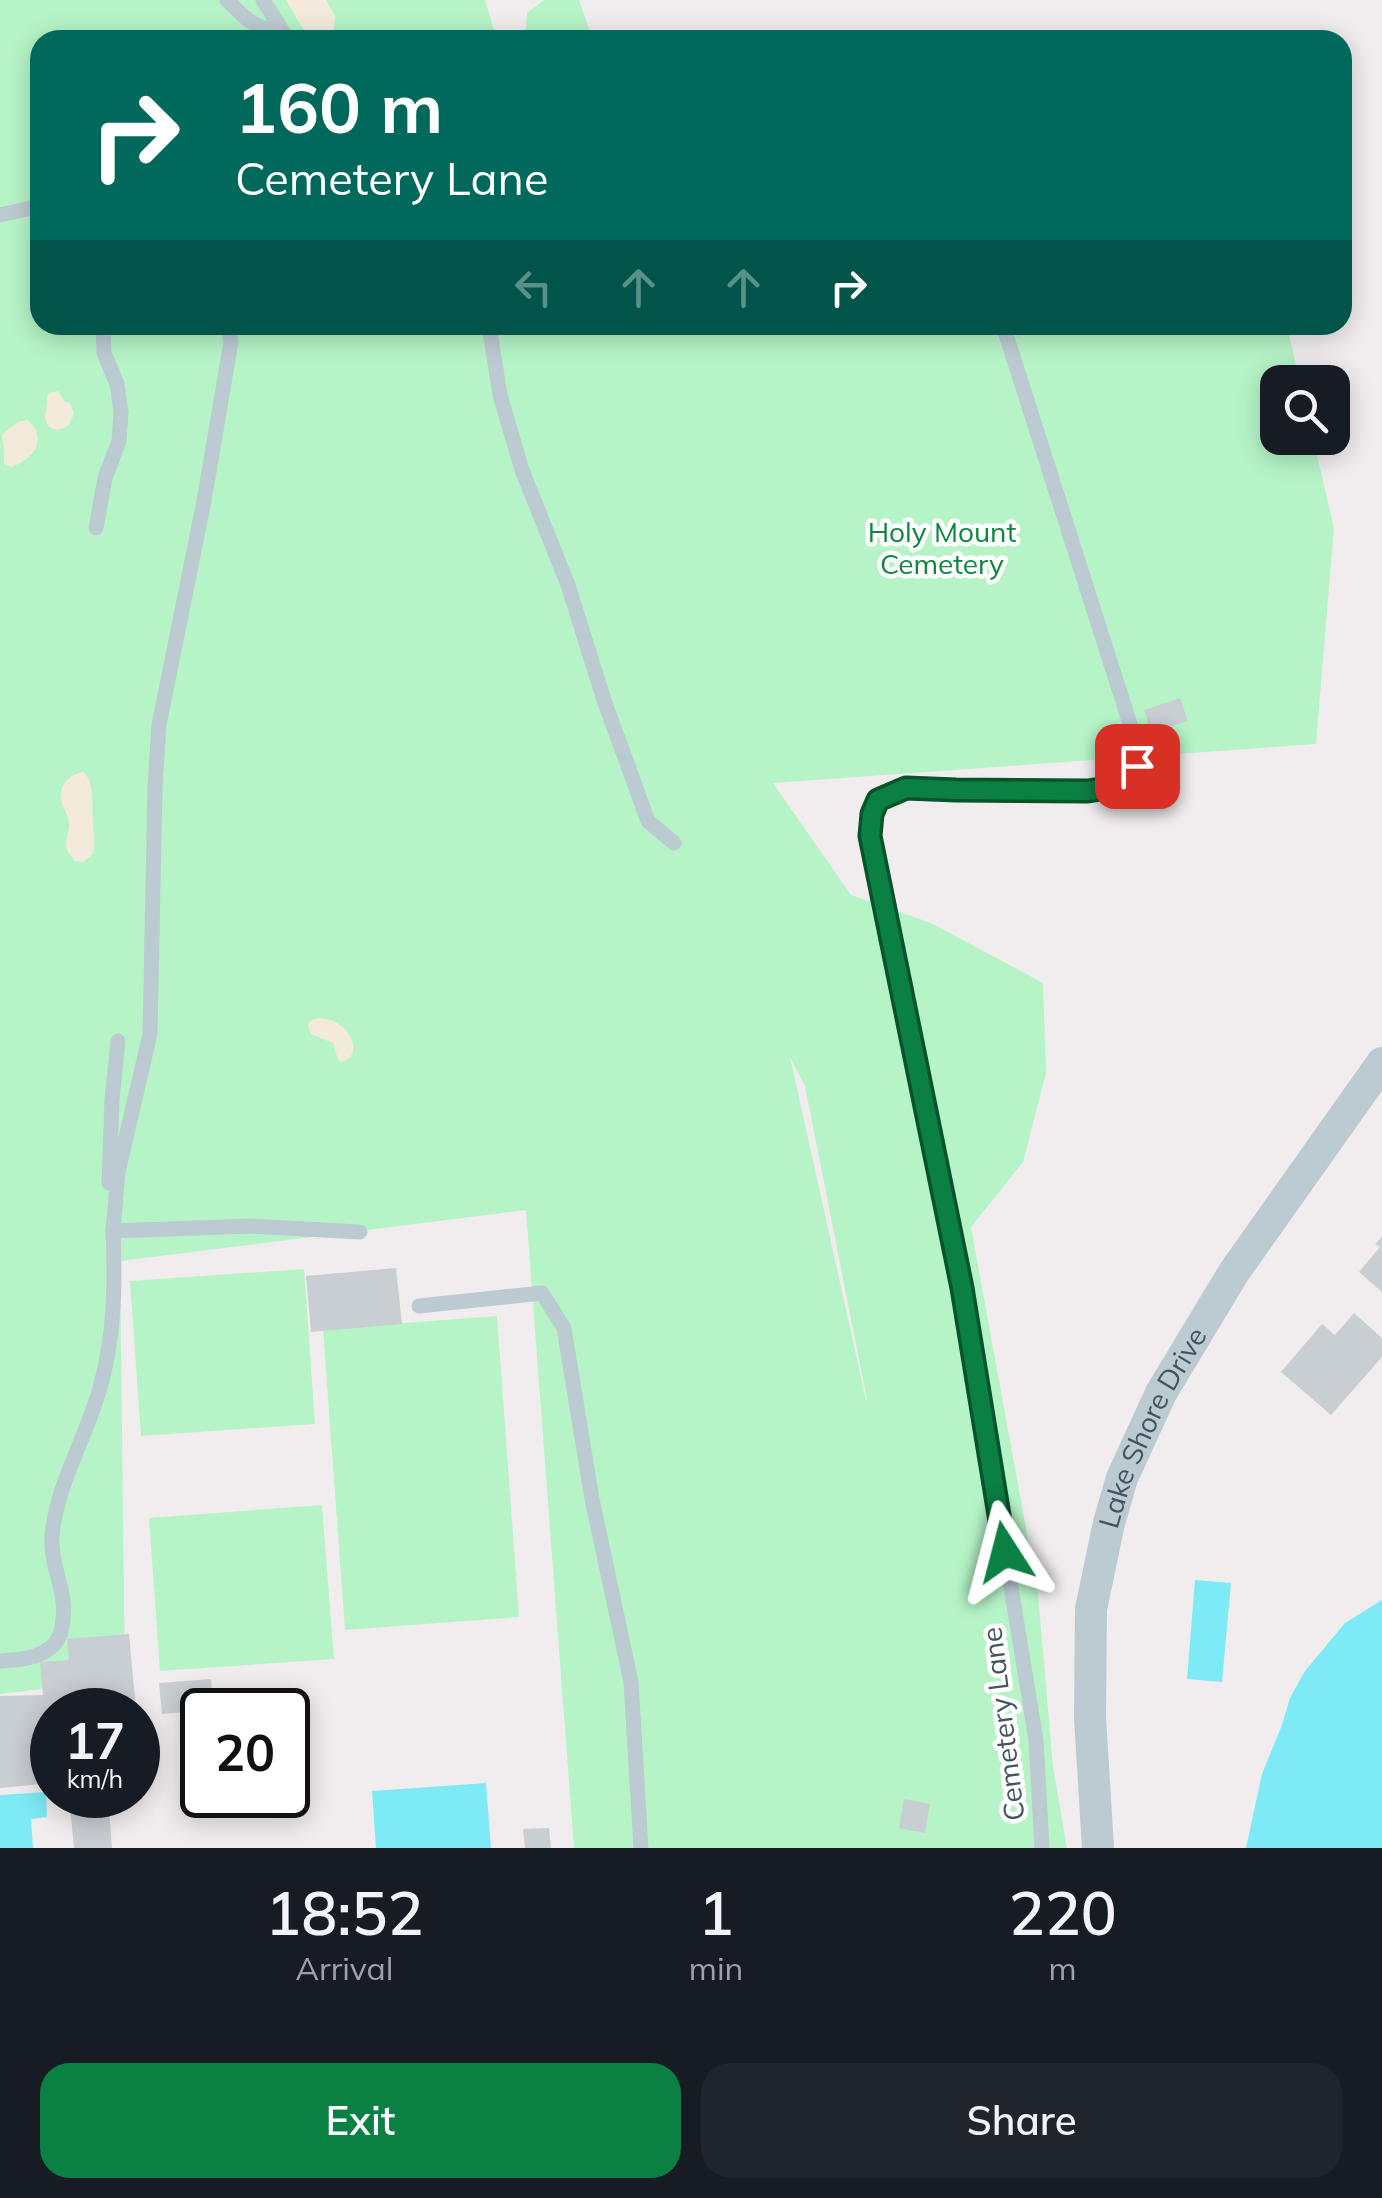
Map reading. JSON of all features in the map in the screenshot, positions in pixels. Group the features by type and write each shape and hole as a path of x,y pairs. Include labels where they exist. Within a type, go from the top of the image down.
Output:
{"street":[{"name":"Lake Shore Drive","path":"1098,1848 1090,1718 1092,1609 1108,1523 1122,1478 1160,1393 1234,1272 1382,1063"}],"lane":[{"path":"227,0 248,22 262,30"},
{"path":"263,0 279,30"},
{"path":"0,215 30,208"},
{"path":"96,528 105,478 119,442 121,412 117,384 104,353 103,335"},
{"path":"113,1231 118,1172 150,1034 154,787 159,725 204,501 229,335"},
{"path":"491,335 500,396 522,470 568,585 623,754 648,820 674,842"},
{"name":"Cemetery Lane","path":"1006,335 1132,727 1137,766 1129,777 1113,787 1088,791 906,788 878,800 870,836 962,1288 1036,1740 1042,1848"},
{"path":"0,1661 26,1660 47,1650 60,1636 65,1603 52,1542 56,1512 101,1386 110,1341 114,1278 109,1184 118,1042"},
{"path":"113,1231 252,1226 360,1232"},
{"path":"418,1306 542,1293 564,1328 592,1500 630,1682 641,1848"}],"green space":[{"name":"Holy Mount Cemetery","path":"0,0 485,0 494,30 30,30 30,335 1289,335 1296,365 1260,365 1260,455 1317,455 1334,528 1316,744 773,783 851,895 931,923 1043,983 1046,1073 1023,1162 971,1227 1038,1594 1053,1767 1067,1848 574,1848 526,1210 120,1261 125,1679 0,1694","holes":["790,1057 805,1086 866,1400"]},
{"path":"544,0 579,0 590,30 526,30 527,13"},
{"path":"304,1269 315,1424 141,1436 130,1281"},
{"path":"497,1316 519,1617 345,1630 323,1329"},
{"path":"322,1505 334,1659 160,1671 149,1518"}],"sand":[{"path":"286,0 326,0 335,16 334,29 305,30"},
{"path":"58,391 74,414 68,426 57,430 47,424 45,416 47,396"},
{"path":"27,420 37,434 36,448 11,467 4,464 2,435"},
{"path":"84,772 92,789 94,841 93,854 83,862 75,861 67,850 69,821 61,795 67,780"},
{"path":"320,1018 335,1022 347,1032 353,1043 348,1059 341,1062 333,1043 311,1034 308,1025"}],"water":[{"path":"1195,1580 1231,1583 1222,1682 1187,1679"},
{"path":"1382,1600 1382,1848 1246,1848 1262,1774 1290,1698 1305,1671 1345,1623"},
{"path":"486,1783 491,1848 376,1848 372,1791"},
{"path":"30,1793 30,1818 39,1818 31,1819 33,1848 0,1848 0,1795"}],"building":[{"path":"1180,698 1188,721 1151,733 1144,710"},
{"path":"1382,1237 1382,1292 1359,1272 1380,1247 1375,1244"},
{"path":"396,1268 402,1324 311,1332 306,1276"},
{"path":"1354,1313 1382,1338 1382,1357 1331,1415 1281,1372 1322,1324 1335,1335"},
{"path":"129,1634 134,1688 42,1688 40,1662 69,1660 67,1639"},
{"path":"211,1679 212,1688 180,1688 180,1713 162,1714 159,1683"},
{"path":"30,1695 30,1785 0,1788 0,1696"},
{"path":"904,1799 930,1804 925,1833 899,1828"},
{"path":"71,1818 110,1818 112,1848 74,1848"},
{"path":"549,1828 551,1848 525,1848 523,1829"}],"route":[{"path":"1005,1552 962,1288 870,836 872,814 878,800 906,788 1088,791 1113,787 1129,777 1137,766"}]}
